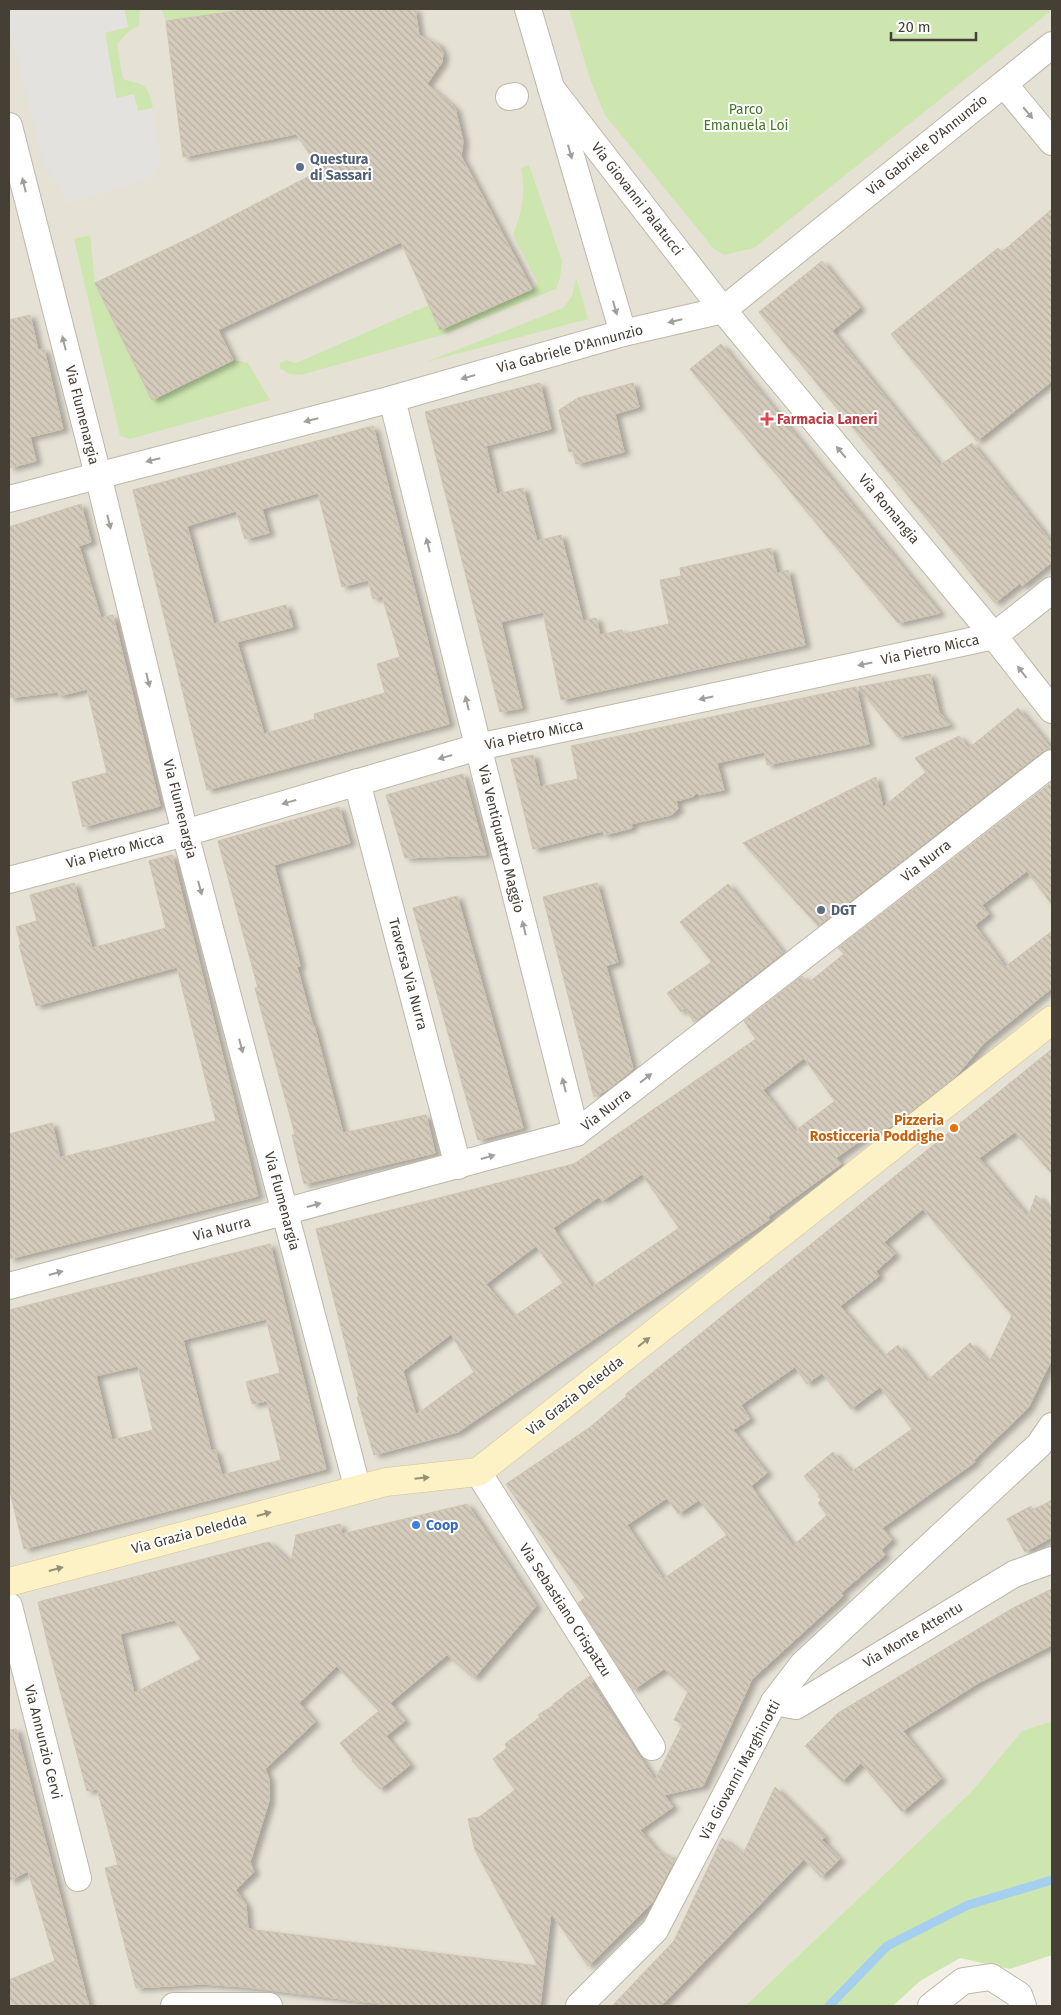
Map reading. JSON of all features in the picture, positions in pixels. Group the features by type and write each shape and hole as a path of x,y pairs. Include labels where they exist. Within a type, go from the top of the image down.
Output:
{"street":[{"name":"Via Giovanni Palatucci","path":"528,9 623,333"},
{"name":"Via Gabriele D'Annunzio","path":"9,499 392,399 623,333 722,310 1052,45"},
{"path":"1004,84 1052,142"},
{"name":"Via Giovanni Palatucci","path":"552,88 722,310"},
{"name":"Via Flumenargia","path":"9,126 98,475 185,833 358,1490"},
{"name":"Via Romangia","path":"722,310 994,636 1052,710"},
{"name":"Via Ventiquattro Maggio","path":"392,399 576,1133"},
{"name":"Via Pietro Micca","path":"9,880 185,833 478,747 994,636 1052,590"},
{"name":"Via Nurra","path":"9,1286 576,1133 1052,763"},
{"name":"Traversa Via Nurra","path":"357,782 458,1166"},
{"name":"Via Grazia Deledda","path":"9,1582 386,1482 478,1472 1052,1020"},
{"name":"Via Giovanni Marghinotti","path":"579,2006 655,1930 774,1702 803,1664 1048,1439"},
{"name":"Via Sebastiano Crispatzu","path":"478,1472 652,1747"},
{"name":"Via Monte Attentu","path":"774,1702 796,1706 1014,1574 1052,1560"},
{"name":"Via Annunzio Cervi","path":"9,1606 78,1878"},
{"path":"930,2006 963,1981 990,1977 1019,1995 1023,2006"},
{"path":"174,2006 268,2006"}],"shaded area":[{"path":"9,9 1052,9 1052,1721 1022,1732 971,1792 745,2006 9,2006"},
{"path":"9,9 124,9 128,27 105,33 116,98 134,94 138,111 153,108 159,147 159,167 149,179 65,204 62,189 44,165 9,27"}],"green space":[{"path":"124,9 140,9 139,25 127,33 117,44 123,79 145,87 149,94 153,108 138,112 116,98 105,32 128,27"},
{"path":"161,9 250,9 166,21"},
{"name":"Parco Emanuela Loi","path":"569,9 1052,10 754,248 724,255 714,249 605,115 590,79"},
{"path":"529,165 562,261 560,278 556,289 442,335 301,375 290,374 280,369 280,363 287,360 296,363 429,305 440,330 532,289 538,283 513,235 522,202 521,168"},
{"path":"90,235 95,283 152,399 233,360 248,363 270,400 130,439 120,436 74,239"},
{"path":"576,277 588,319 426,362 563,308 572,296"},
{"path":"1052,1721 1052,1955 1010,1969 960,1958 920,1981 893,2006 745,2006 971,1792 1022,1731"}],"building":[{"name":"Questura di Sassari","path":"250,9 415,9 419,35 438,44 443,53 442,62 427,84 455,108 463,141 461,156 532,289 440,330 401,242 218,330 233,360 152,400 95,283 196,235 321,170 296,134 183,157 166,21"},
{"path":"1052,209 1052,381 977,441 891,334 998,248 1002,252"},
{"path":"822,261 860,308 832,331 940,465 972,443 1052,543 1052,562 1022,586 1020,583 995,603 759,312"},
{"path":"30,315 38,350 44,349 63,429 30,437 36,461 9,468 9,320"},
{"path":"721,344 940,613 898,623 690,369"},
{"path":"540,383 551,429 486,446 497,494 523,488 537,541 561,535 583,621 596,618 600,635 622,630 623,634 669,624 660,580 681,576 680,568 771,548 777,574 788,570 805,645 561,700 543,612 501,622 522,708 500,712 425,412"},
{"path":"633,383 639,407 615,414 624,452 576,464 573,451 569,452 559,410 578,398"},
{"path":"373,426 449,724 207,790 133,490","holes":["318,493 342,587 368,580 373,599 382,596 400,657 377,664 385,693 314,714 315,719 264,734 237,642 293,627 286,605 214,624 187,526 236,511 245,539 269,533 262,509"]},
{"path":"81,504 91,542 79,546 101,618 113,615 160,806 83,827 72,782 107,773 87,689 59,696 58,692 9,698 9,527"},
{"path":"930,674 939,712 950,725 898,737 858,687"},
{"path":"856,687 869,744 767,765 764,752 717,763 724,790 699,795 697,793 692,797 676,801 678,809 671,815 631,824 632,828 604,835 603,831 533,849 511,759 533,755 540,787 578,779 571,746"},
{"path":"1018,708 1051,748 1043,751 818,926 743,843 876,777 883,807 926,772 915,758 959,736 969,748"},
{"path":"463,774 486,855 405,858 386,795"},
{"path":"1052,782 1052,905 1027,871 982,905 989,914 975,925 1005,967 1052,931 1052,988 984,1043 956,1076 895,1124 879,1132 877,1129 836,1158 841,1164 768,1217 770,1219 458,1432 374,1455 357,1397 359,1397 316,1229 574,1164 756,1039 744,1021 802,976 808,983 844,954 838,948","holes":["804,1058 835,1101 795,1131 763,1090","642,1174 679,1228 592,1287 553,1228 599,1197 602,1201","536,1246 563,1283 513,1317 486,1284","451,1334 474,1372 416,1415 403,1371"]},
{"path":"339,807 350,843 274,865 300,966 297,967 313,1026 343,1133 426,1115 435,1153 304,1184 292,1135 295,1134 255,988 258,988 218,841"},
{"path":"172,855 258,1196 9,1259 9,1134 52,1123 60,1158 216,1121 177,967 36,1006 19,945 21,945 16,927 37,921 30,895 74,883 92,948 166,928 149,861"},
{"path":"597,883 618,962 606,966 633,1069 610,1088 594,1097 543,897"},
{"path":"728,884 783,953 694,1022 685,1008 681,1012 667,993 712,962 680,922"},
{"path":"457,896 523,1128 478,1140 413,908"},
{"path":"1052,1049 1052,1174 1015,1132 979,1158 1028,1217 1036,1195 1052,1212 1052,1359 1028,1408 974,1460 975,1462 882,1528 892,1540 881,1550 885,1555 841,1593 843,1596 752,1679 703,1786 664,1795 673,1807 640,1830 657,1851 675,1859 652,1903 588,1966 551,1913 540,2006 398,2006 246,1987 202,1984 136,1988 105,1868 118,1865 97,1789 87,1791 38,1602 269,1542 291,1563 296,1535 340,1524 342,1534 467,1504 536,1606 474,1678 447,1655 390,1703 405,1721 386,1736 410,1765 380,1789 352,1761 353,1759 340,1743 379,1711 337,1666 299,1703 315,1722 265,1769 269,1779 269,1801 250,1862 254,1872 236,1890 246,1905 248,1929 538,1966 475,1850 468,1819 479,1817 515,1790 493,1759 507,1748 505,1744 540,1717 538,1715 554,1705 564,1695 590,1676 593,1682 589,1680 655,1780 683,1724 674,1720 688,1692 664,1669 633,1690 578,1603 585,1598 506,1484 589,1428 627,1396 626,1394","holes":["923,1209 1012,1315 989,1363 970,1343 927,1381 898,1345 883,1357 840,1306 879,1276 876,1271 895,1254 884,1242","795,1367 807,1384 822,1373 851,1409 880,1387 912,1429 851,1472 833,1452 804,1476 820,1495 818,1496 821,1500 818,1503 827,1515 793,1546 751,1486 767,1473 733,1430 750,1419 741,1405","667,1498 678,1514 699,1500 727,1535 663,1579 627,1525","175,1620 201,1659 134,1693 120,1634"]},
{"path":"270,1244 326,1469 24,1549 9,1488 9,1310","holes":["266,1319 280,1373 246,1382 252,1404 267,1401 281,1460 222,1475 215,1450 211,1451 183,1340","138,1366 153,1430 112,1440 96,1376"]},
{"path":"1052,1500 1052,1537 1025,1552 1007,1519 1031,1506 1033,1510"},
{"path":"1052,1589 1052,1645 980,1682 903,1731 941,1779 902,1812 861,1763 842,1782 805,1746 838,1713 1013,1608"},
{"path":"16,1729 89,2006 9,2006 9,1980 55,1961 28,1871 9,1881 9,1730"},
{"path":"775,1787 825,1837 822,1840 840,1859 821,1877 804,1859 661,2006 612,2006 674,1941 722,1838 743,1854"}],"waterway":[{"path":"829,2006 887,1946 968,1905 1052,1880"}],"place":[{"name":"Questura di Sassari","path":"300,167"},
{"name":"Farmacia Laneri","path":"767,419"},
{"name":"DGT","path":"821,910"},
{"name":"Pizzeria Rosticceria Poddighe","path":"954,1128"},
{"name":"Coop","path":"416,1525"}]}
